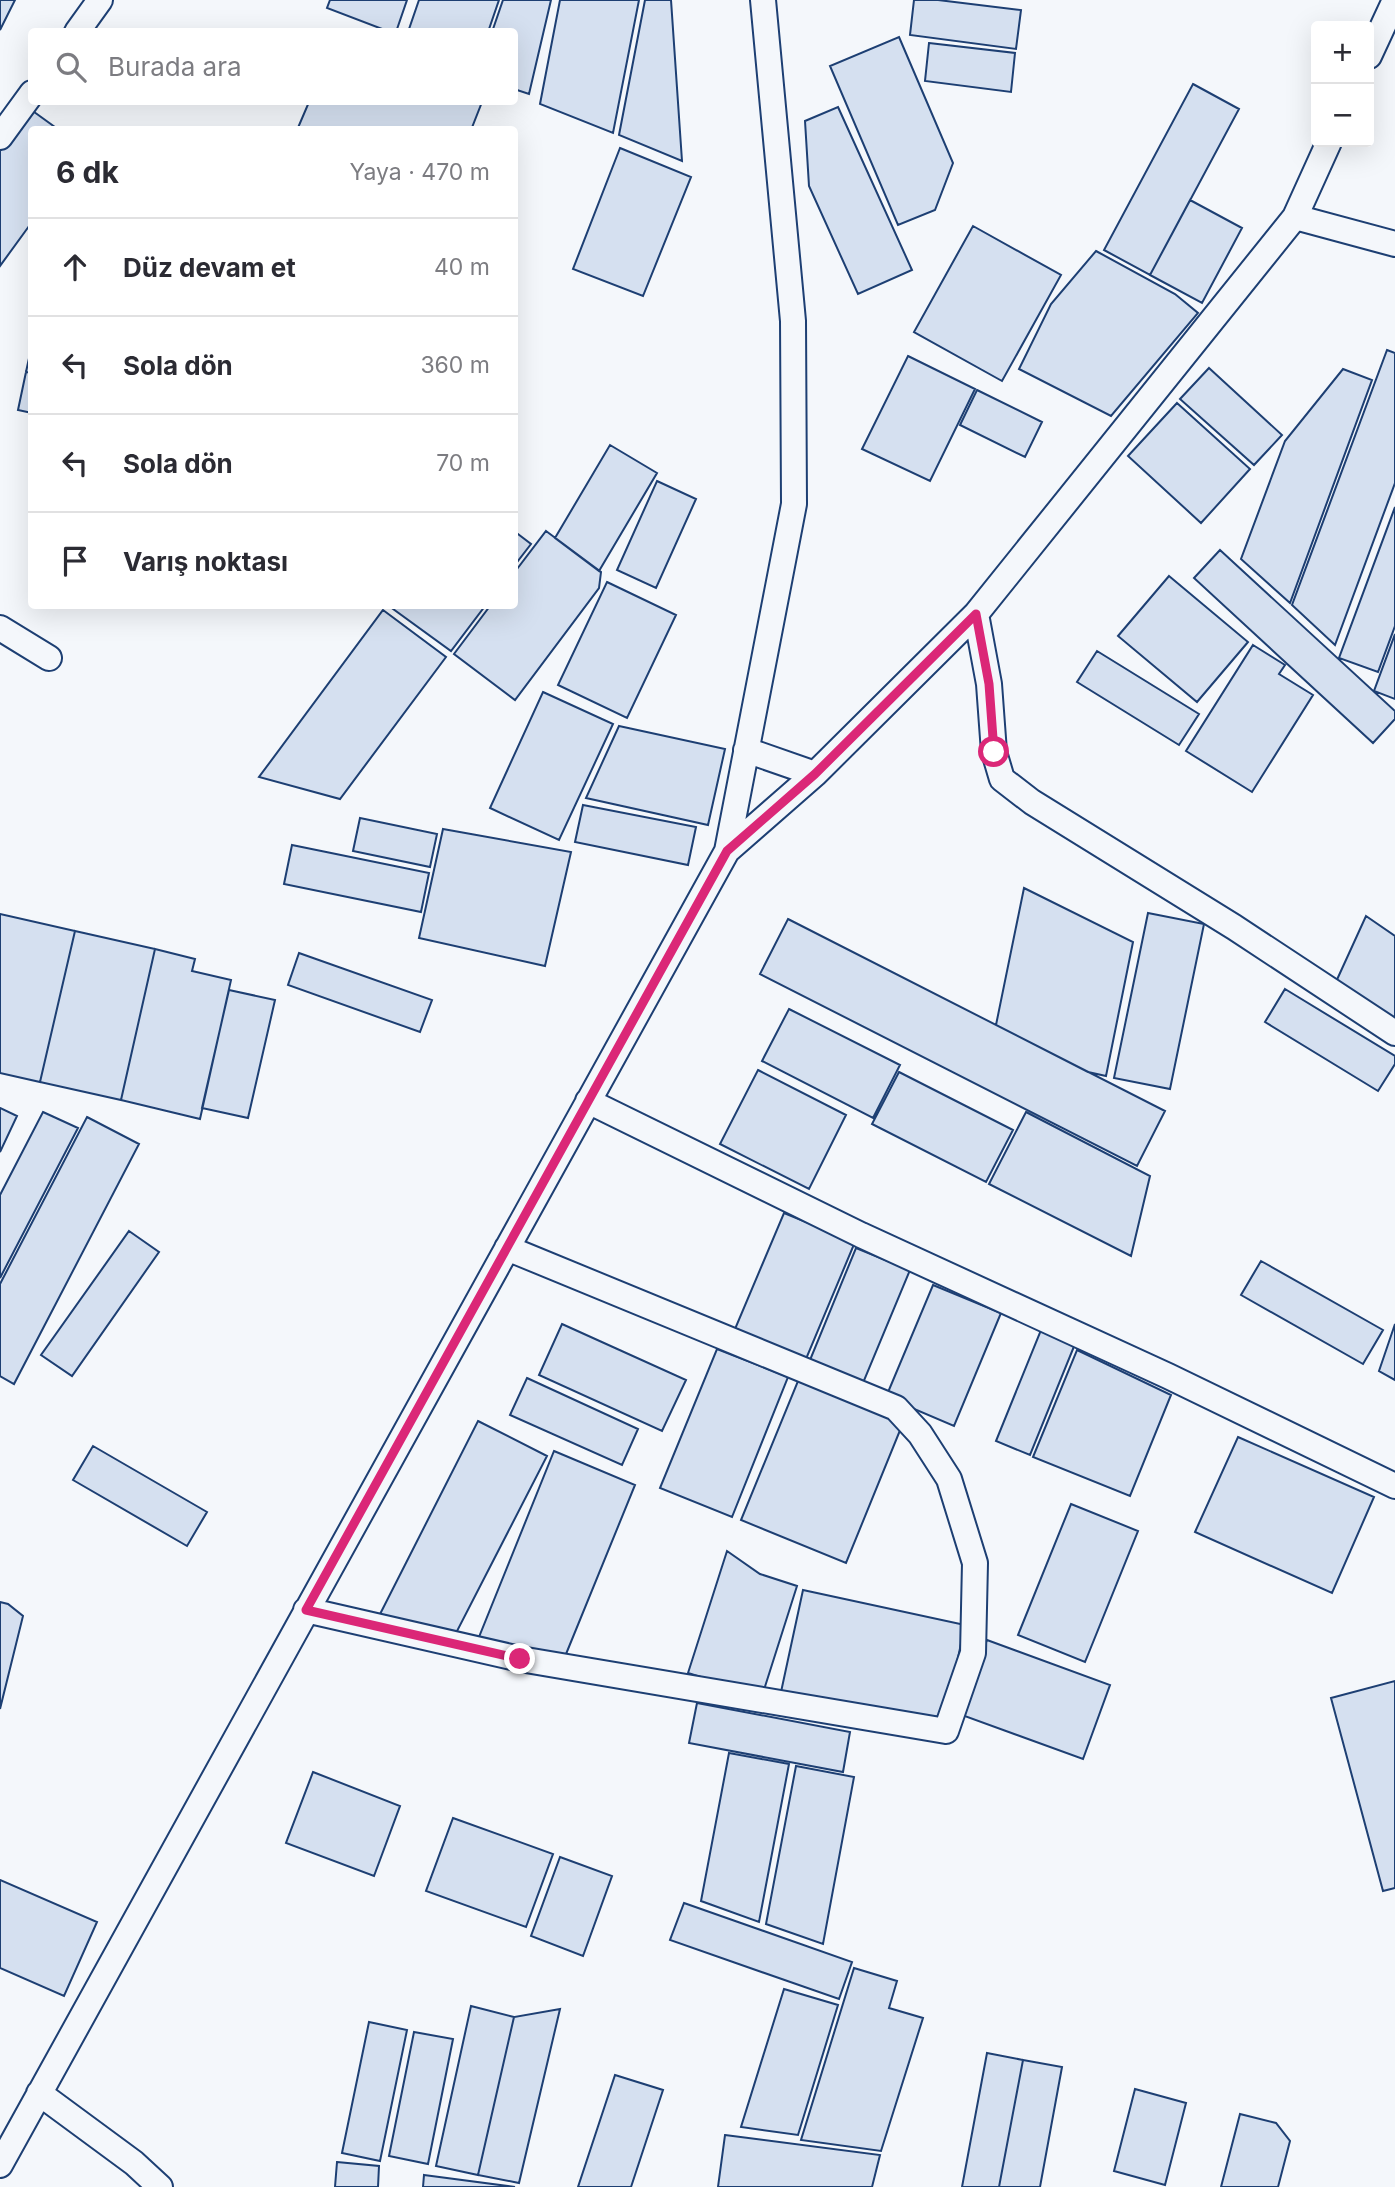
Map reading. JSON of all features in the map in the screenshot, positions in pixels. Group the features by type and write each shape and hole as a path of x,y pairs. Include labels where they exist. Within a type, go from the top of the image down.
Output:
{"street":[{"path":"80,28 100,0"},
{"path":"0,2165 727,851 794,504 793,321 763,0"},
{"path":"1374,45 1395,0"},
{"path":"0,137 28,98"},
{"path":"727,851 815,774 976,614 1295,217 1327,147"},
{"path":"1295,217 1395,244"},
{"path":"976,614 989,684 994,752 1002,779 1032,802 1234,928 1395,1034"},
{"path":"0,628 49,657"},
{"path":"746,750 815,774"},
{"path":"588,1101 862,1235 1156,1370 1395,1486"},
{"path":"306,1610 520,1659 946,1731 973,1653 975,1563 949,1479 919,1434 896,1408 507,1248"},
{"path":"39,2093 134,2163 160,2187"}],"building":[{"path":"0,0 15,0 0,30"},
{"path":"330,0 407,0 397,28 380,28 327,8"},
{"path":"419,0 499,0 489,28 409,28"},
{"path":"503,0 551,0 529,94 518,90 518,28 493,28"},
{"path":"560,0 639,0 613,133 540,104"},
{"path":"645,0 671,0 682,161 619,135"},
{"path":"914,0 938,0 1021,10 1016,49 910,35"},
{"path":"899,37 953,163 935,210 898,225 830,66"},
{"path":"929,43 1015,53 1011,92 925,81"},
{"path":"1193,84 1239,109 1150,275 1104,250"},
{"path":"308,105 481,105 473,126 299,126"},
{"path":"838,107 912,270 858,294 809,186 805,121"},
{"path":"30,109 53,126 28,126 28,228 0,266 0,151"},
{"path":"620,148 691,177 643,296 573,269"},
{"path":"1190,200 1242,228 1202,303 1150,275"},
{"path":"973,226 1061,275 1002,381 914,332"},
{"path":"1096,251 1175,294 1198,313 1111,416 1019,369 1051,304"},
{"path":"1387,350 1395,353 1395,483 1335,645 1292,605"},
{"path":"908,356 975,389 930,481 862,449"},
{"path":"1209,368 1282,435 1254,465 1180,399"},
{"path":"1343,369 1372,380 1290,603 1241,559 1285,441"},
{"path":"26,372 28,372 28,412 18,410"},
{"path":"977,390 1042,422 1025,457 960,425"},
{"path":"1177,403 1250,469 1201,523 1128,456"},
{"path":"610,445 657,473 599,571 555,538"},
{"path":"657,481 696,499 656,588 617,570"},
{"path":"1395,507 1395,626 1378,672 1339,658"},
{"path":"546,531 601,572 599,588 515,700 454,654 488,609 518,609 518,568"},
{"path":"518,534 531,544 518,561"},
{"path":"1220,550 1395,711 1395,719 1373,743 1194,578"},
{"path":"1169,576 1248,642 1197,702 1118,636"},
{"path":"607,582 676,615 627,718 558,685"},
{"path":"393,609 483,609 451,651"},
{"path":"383,610 446,657 340,799 259,777"},
{"path":"1395,634 1395,699 1374,691"},
{"path":"1253,645 1285,665 1279,674 1313,695 1252,792 1186,751"},
{"path":"1097,651 1199,714 1179,745 1077,682"},
{"path":"543,692 613,724 559,840 490,808"},
{"path":"619,726 725,749 708,825 586,798"},
{"path":"583,805 696,827 688,865 575,842"},
{"path":"360,818 437,834 430,867 353,851"},
{"path":"443,829 571,852 545,966 419,938"},
{"path":"292,845 429,873 421,912 284,884"},
{"path":"1024,888 1133,942 1106,1076 1088,1072 996,1025"},
{"path":"1148,913 1204,924 1170,1089 1114,1078"},
{"path":"0,914 75,931 40,1082 0,1073"},
{"path":"1366,916 1395,936 1395,1025 1335,984"},
{"path":"788,919 1165,1111 1137,1166 760,974"},
{"path":"75,931 155,949 121,1100 40,1082"},
{"path":"155,949 195,959 192,971 231,980 200,1119 121,1100"},
{"path":"299,953 432,1000 420,1032 288,985"},
{"path":"1285,989 1395,1056 1395,1064 1378,1091 1265,1022"},
{"path":"229,990 275,1000 248,1118 202,1108"},
{"path":"789,1009 900,1065 873,1118 762,1061"},
{"path":"758,1070 846,1115 809,1189 720,1144"},
{"path":"899,1072 1013,1130 986,1182 872,1124"},
{"path":"0,1108 17,1116 0,1152"},
{"path":"43,1112 78,1128 0,1278 0,1195"},
{"path":"1026,1112 1150,1176 1131,1256 989,1184"},
{"path":"87,1117 139,1144 14,1384 0,1376 0,1284"},
{"path":"784,1213 855,1242 806,1359 735,1329"},
{"path":"129,1231 159,1252 72,1376 41,1355"},
{"path":"856,1248 910,1270 863,1383 810,1360"},
{"path":"1261,1261 1383,1330 1363,1364 1241,1295"},
{"path":"933,1285 1001,1313 954,1426 886,1397"},
{"path":"562,1324 686,1380 662,1431 539,1375"},
{"path":"1395,1324 1395,1380 1379,1371"},
{"path":"1041,1330 1075,1344 1030,1455 996,1441"},
{"path":"717,1349 788,1377 732,1517 660,1488"},
{"path":"1077,1350 1171,1395 1130,1496 1033,1457"},
{"path":"527,1378 638,1429 622,1465 510,1415"},
{"path":"798,1381 903,1423 846,1563 741,1520"},
{"path":"478,1421 547,1456 454,1637 375,1624"},
{"path":"1238,1437 1374,1497 1332,1593 1195,1532"},
{"path":"93,1446 207,1512 187,1546 73,1480"},
{"path":"554,1451 635,1485 564,1659 477,1642"},
{"path":"1071,1504 1138,1531 1085,1662 1018,1635"},
{"path":"727,1551 760,1574 797,1586 762,1696 688,1673"},
{"path":"803,1590 965,1625 943,1728 781,1692"},
{"path":"0,1602 8,1604 23,1616 0,1709"},
{"path":"987,1640 1110,1685 1083,1759 959,1714"},
{"path":"1395,1681 1395,1888 1383,1891 1331,1698"},
{"path":"697,1703 850,1732 843,1772 689,1743"},
{"path":"729,1753 789,1764 759,1922 701,1901"},
{"path":"796,1766 854,1777 823,1944 766,1924"},
{"path":"313,1772 400,1806 374,1876 286,1843"},
{"path":"453,1818 553,1854 526,1927 426,1891"},
{"path":"560,1857 612,1876 583,1956 531,1936"},
{"path":"0,1880 97,1922 64,1996 0,1968"},
{"path":"684,1903 852,1962 839,1999 670,1940"},
{"path":"854,1968 897,1981 889,2008 923,2018 881,2151 801,2140"},
{"path":"784,1989 838,2005 798,2135 741,2127"},
{"path":"471,2006 514,2017 478,2175 436,2166"},
{"path":"560,2009 519,2183 478,2175 514,2017"},
{"path":"369,2022 407,2030 380,2161 342,2153"},
{"path":"414,2032 453,2039 428,2164 389,2156"},
{"path":"987,2053 1023,2060 999,2187 962,2187"},
{"path":"1023,2060 1062,2067 1040,2187 999,2187"},
{"path":"615,2075 663,2090 631,2187 578,2187"},
{"path":"1135,2089 1186,2103 1165,2185 1114,2171"},
{"path":"1240,2114 1276,2123 1290,2141 1278,2187 1221,2187"},
{"path":"725,2135 880,2155 872,2187 718,2187"},
{"path":"337,2162 379,2166 378,2187 335,2187"},
{"path":"424,2175 515,2187 423,2187"}],"route":[{"path":"520,1659 306,1610 727,851 815,774 976,614 989,684 994,752"}]}
